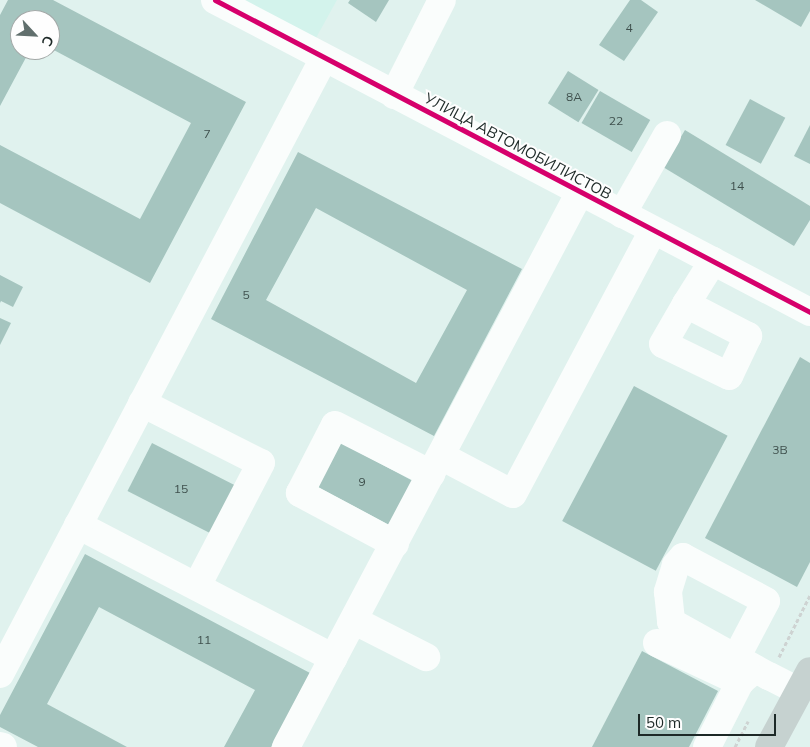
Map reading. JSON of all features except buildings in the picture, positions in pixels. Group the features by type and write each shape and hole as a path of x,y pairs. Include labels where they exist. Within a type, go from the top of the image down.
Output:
{"main road":[{"path":"769,747 804,681"}],"street":[{"name":"УЛИЦА АВТОМОБИЛИСТОВ","path":"215,0 810,312"},
{"path":"394,95 442,0"},
{"path":"0,674 324,58"},
{"path":"622,214 668,135"},
{"path":"286,747 580,192"},
{"path":"395,544 300,493 335,425 513,494 654,231"},
{"path":"686,304 713,261"},
{"path":"142,403 261,464 197,586"},
{"path":"78,525 334,658"},
{"path":"354,621 426,657"},
{"path":"657,643 744,669 804,681"},
{"path":"707,747 744,669"}],"shaded area":[{"path":"238,0 337,0 316,38"}],"cycle path":[{"path":"215,0 810,312"}]}
